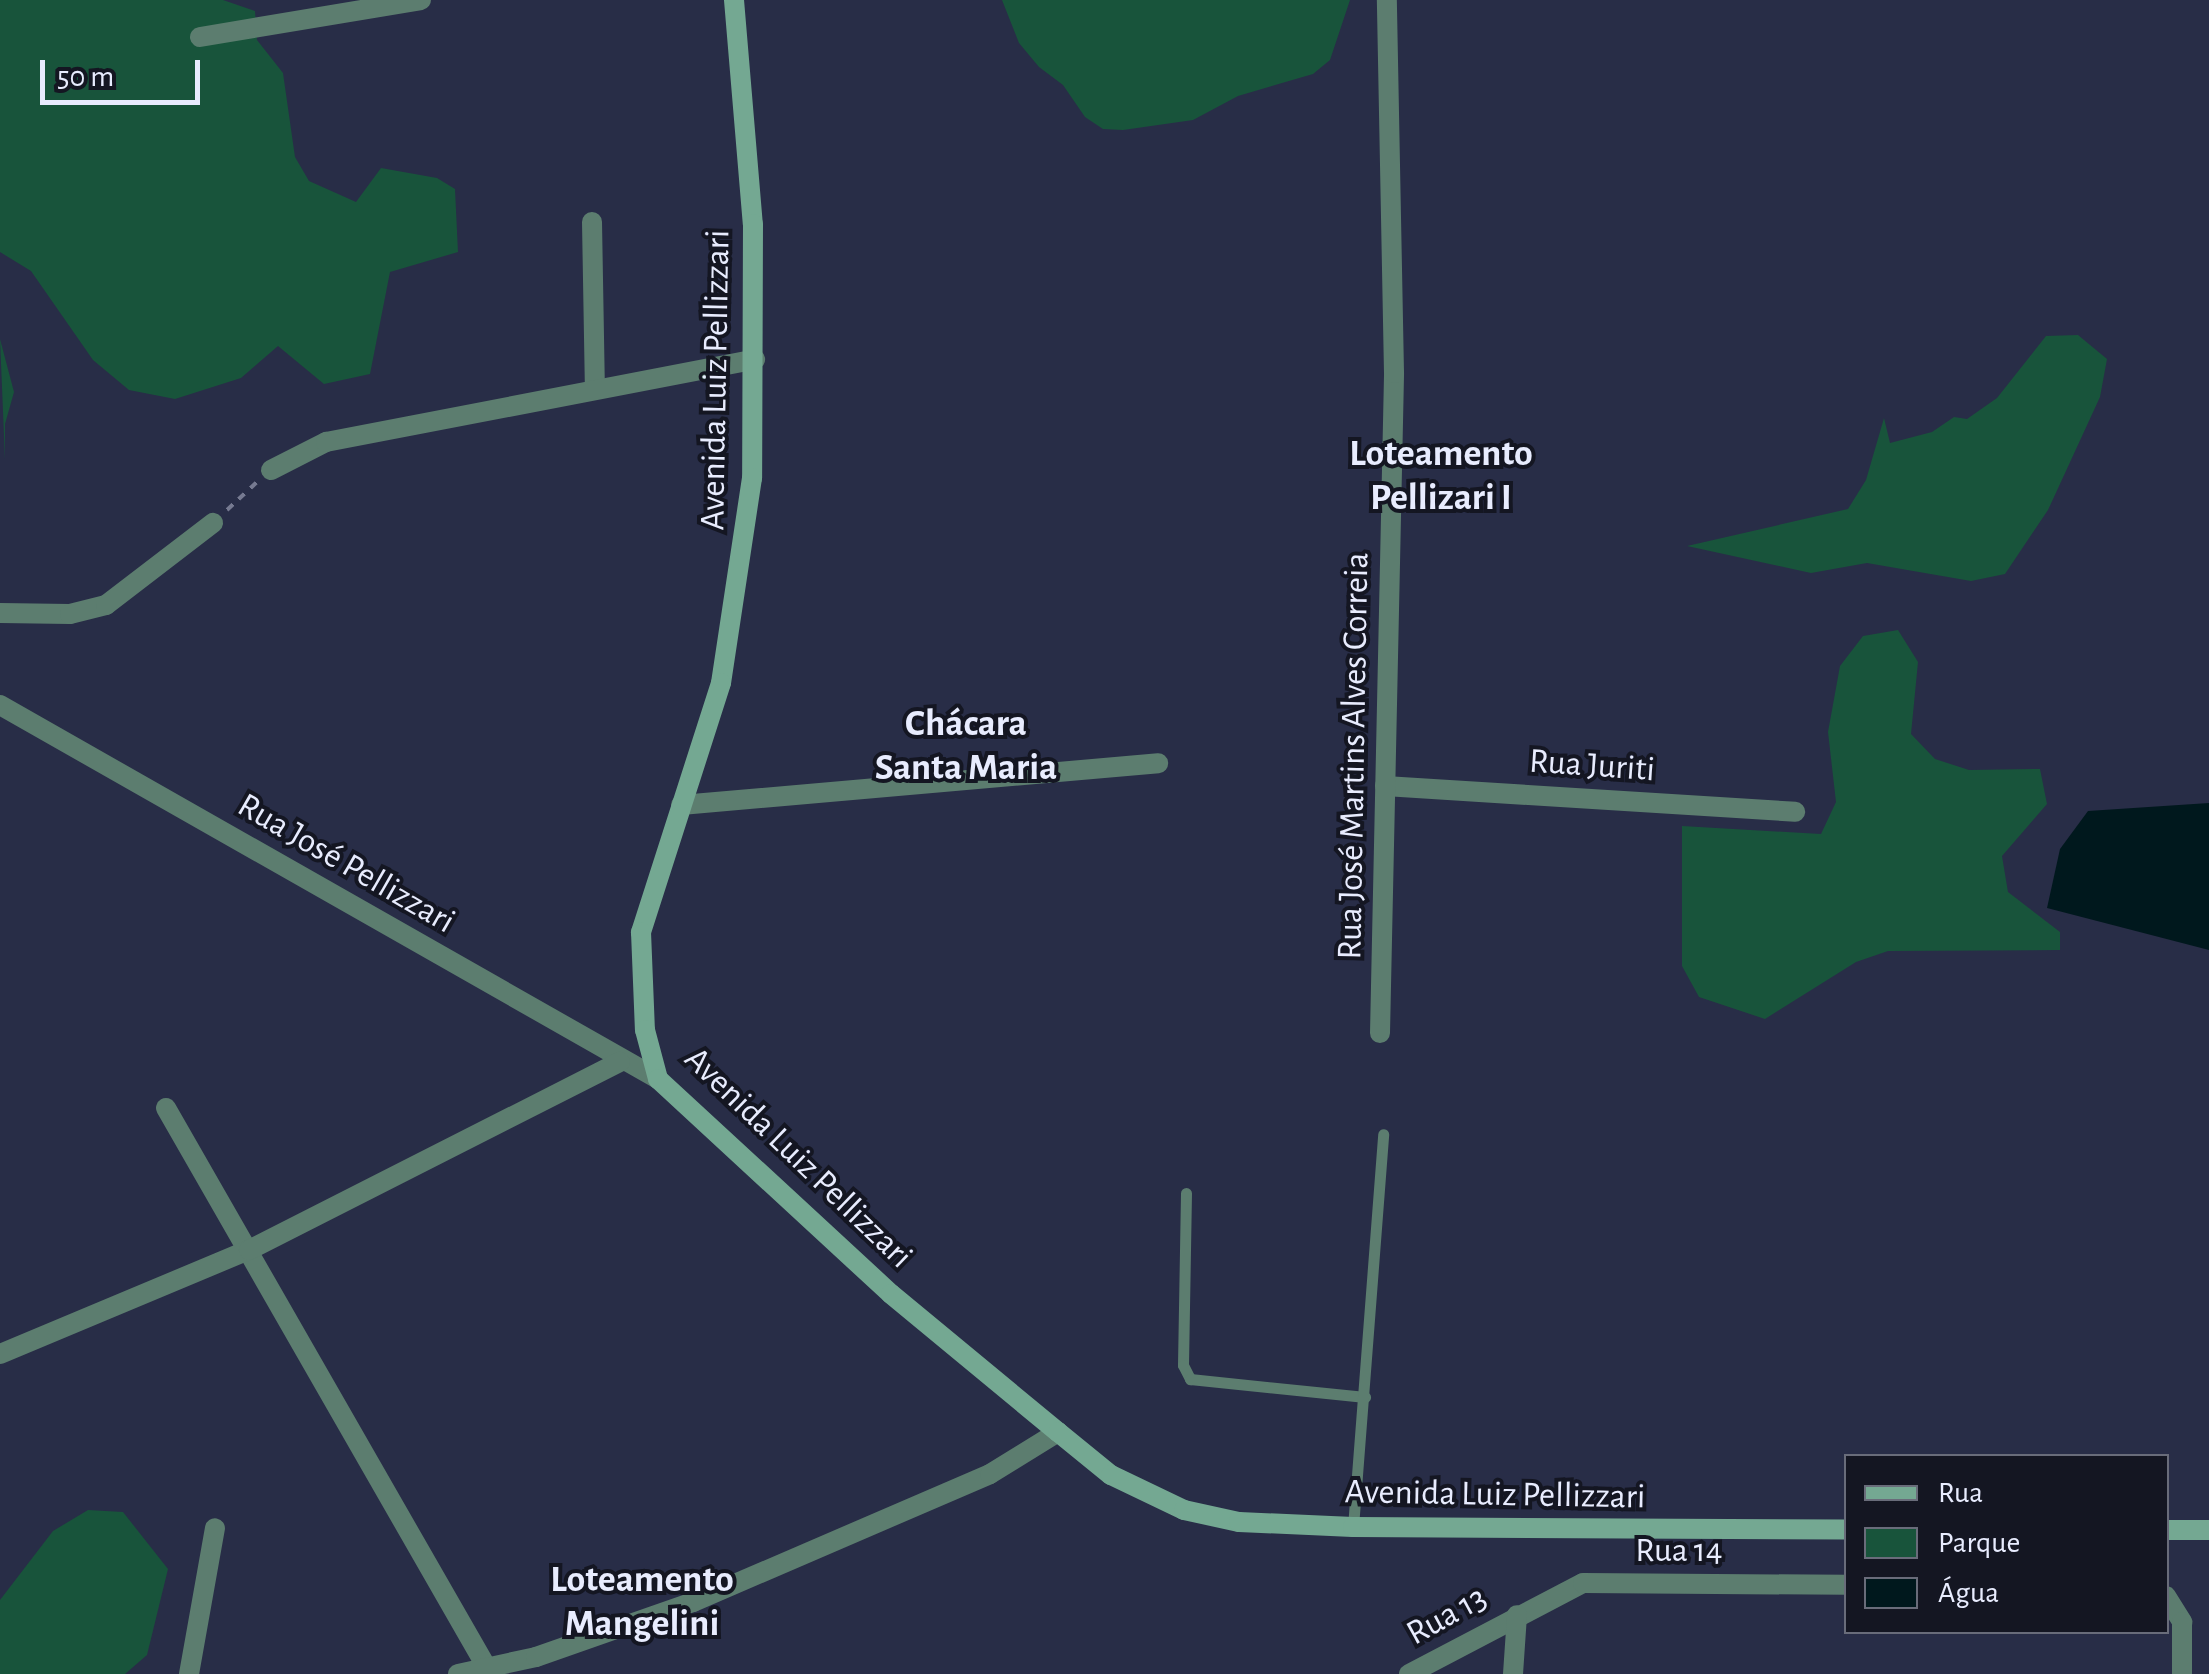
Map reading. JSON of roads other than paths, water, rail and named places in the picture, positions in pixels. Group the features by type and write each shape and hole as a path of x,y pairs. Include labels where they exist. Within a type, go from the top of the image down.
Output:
{"main road":[{"name":"Avenida Luiz Pellizzari","path":"734,0 748,135 755,359 740,594 721,683 641,932 645,1030 658,1080 891,1294 1058,1432 1111,1475 1184,1510 1240,1522 1353,1527 1844,1530"},
{"path":"2169,1530 2209,1530"}],"street":[{"path":"200,37 421,0"},
{"name":"Rua José Martins Alves Correia","path":"1380,1033 1394,374 1387,0"},
{"path":"592,222 595,388"},
{"path":"270,470 326,442 755,359"},
{"path":"0,613 70,614 106,605 213,523"},
{"name":"Rua José Pellizzari","path":"0,706 620,1062 658,1080"},
{"path":"681,805 1158,763"},
{"name":"Rua Juriti","path":"1385,786 1795,812"},
{"path":"0,1354 249,1250 620,1062"},
{"path":"166,1108 486,1668"},
{"path":"458,1674 693,1602 990,1474 1058,1432"},
{"path":"190,1674 215,1528"},
{"name":"Rua 14","path":"1518,1615 1583,1583 1844,1585"},
{"path":"2170,1598 2182,1622 2182,1674"},
{"path":"1514,1674 1518,1615"},
{"name":"Rua 13","path":"1408,1674 1518,1615"}],"lane":[{"path":"1353,1527 1383,1134"},
{"path":"1186,1193 1183,1365 1190,1379 1364,1397"}],"water":[{"path":"2209,803 2209,950 2047,908 2060,849 2088,811"}],"district":[{"name":"Loteamento Pellizari I","path":"1441,477"},
{"name":"Chácara Santa Maria","path":"966,747"},
{"name":"Loteamento Mangelini","path":"642,1603"}]}
